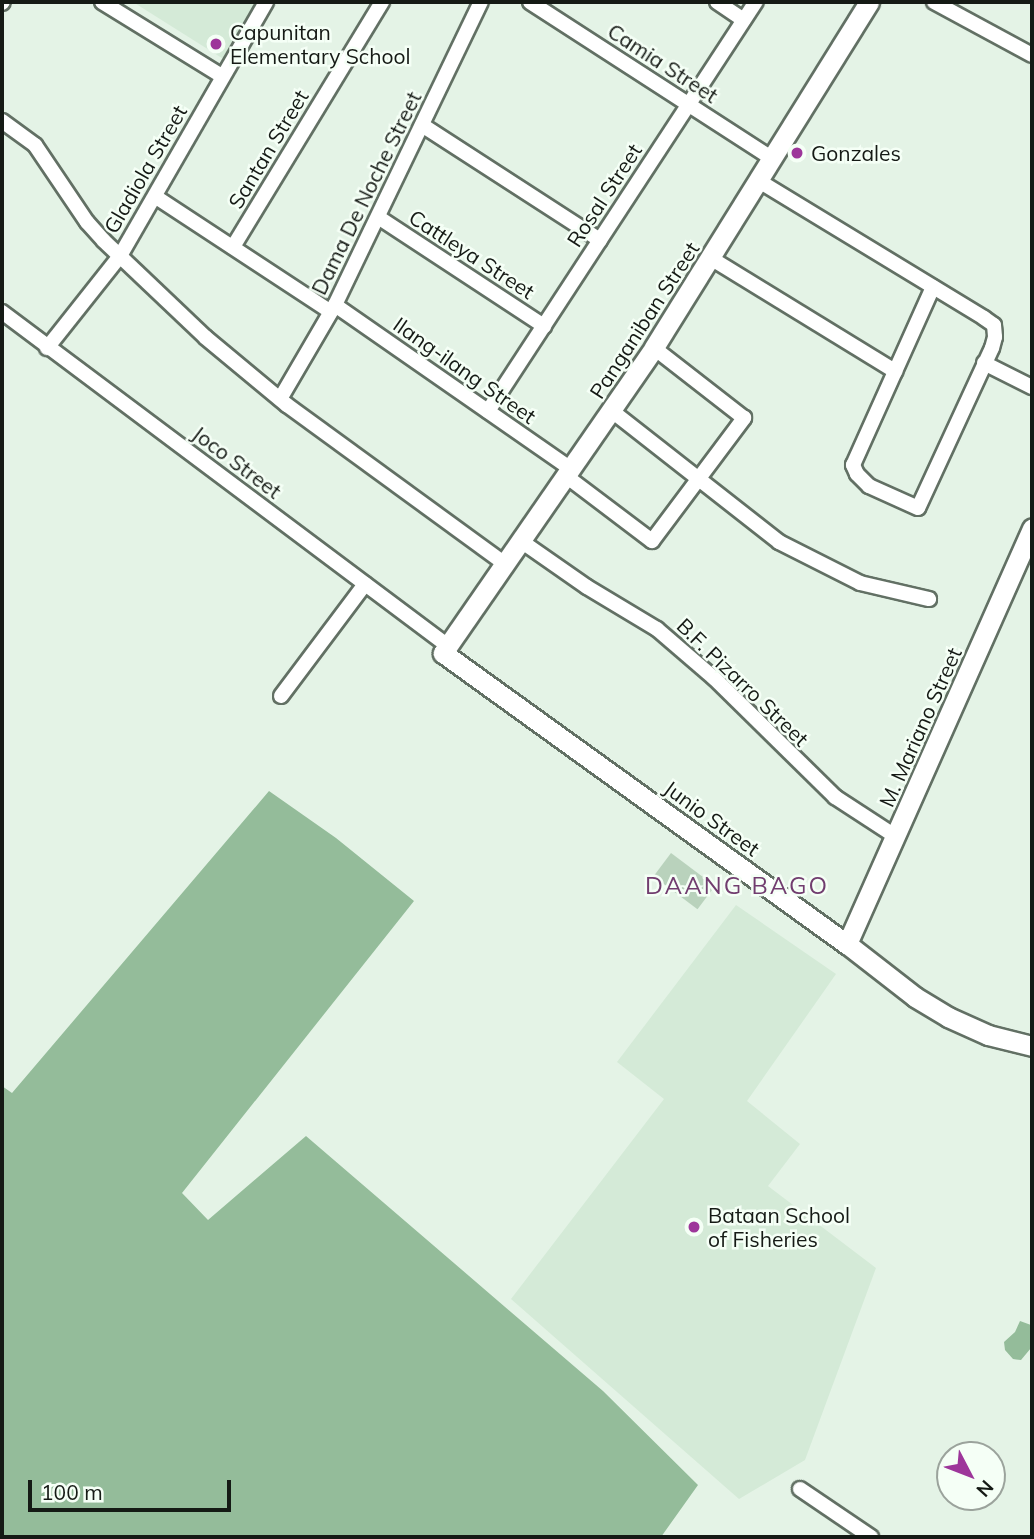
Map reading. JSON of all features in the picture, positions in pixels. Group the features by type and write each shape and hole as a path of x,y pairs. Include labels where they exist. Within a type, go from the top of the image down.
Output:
{"street":[{"path":"102,2 222,76"},
{"name":"Gladiola Street","path":"47,348 120,257 266,2"},
{"name":"Santan Street","path":"233,247 382,2"},
{"name":"Dama De Noche Street","path":"280,399 333,309 481,2"},
{"name":"Camia Street","path":"530,2 773,159"},
{"path":"717,2 744,20"},
{"name":"Rosal Street","path":"488,411 756,2"},
{"name":"Panganiban Street","path":"446,650 654,348 712,259 869,2"},
{"path":"934,2 1032,55"},
{"path":"2,121 29,138 87,222 205,337 280,399 505,564"},
{"path":"422,125 600,240"},
{"path":"759,181 933,287 994,326 995,337 985,363 918,508 875,490 853,468 933,287"},
{"name":"Ilang-ilang Street","path":"156,197 488,411 652,541 699,480"},
{"name":"Cattleya Street","path":"378,217 544,326"},
{"path":"712,259 895,371"},
{"name":"Joco Street","path":"2,312 365,584 446,650"},
{"path":"654,348 744,418 699,480"},
{"path":"985,363 1032,387"},
{"path":"612,411 779,542 860,583 929,599"},
{"name":"M. Mariano Street","path":"849,941 1032,527"},
{"name":"B.F. Pizarro Street","path":"521,541 578,581 657,629 714,678 814,779 856,813 895,836"},
{"path":"281,696 365,584"},
{"name":"Junio Street","path":"446,650 532,703 849,941 945,1005 995,1026 1032,1036"},
{"name":"Junio Street","path":"849,941 915,997 948,1017 988,1035 1032,1046"},
{"path":"800,1489 871,1537"}],"shaded area":[{"name":"Capunitan Elementary School","path":"133,2 259,2 225,60"},
{"path":"269,791 336,838 414,901 182,1193 208,1220 306,1136 603,1391 698,1485 661,1537 2,1537 2,1086 12,1093"},
{"path":"671,853 715,886 697,909 654,876"},
{"name":"Bataan School of Fisheries","path":"736,905 836,974 747,1101 800,1144 768,1186 876,1268 805,1460 739,1499 511,1299 664,1099 617,1062"},
{"path":"1020,1321 1031,1325 1031,1348 1021,1360 1013,1359 1005,1350 1004,1342 1015,1332"}],"place":[{"name":"Capunitan Elementary School","path":"216,44"},
{"name":"Gonzales","path":"797,153"},
{"name":"Bataan School of Fisheries","path":"694,1227"}],"district":[{"name":"DAANG BAGO","path":"737,886"}]}
